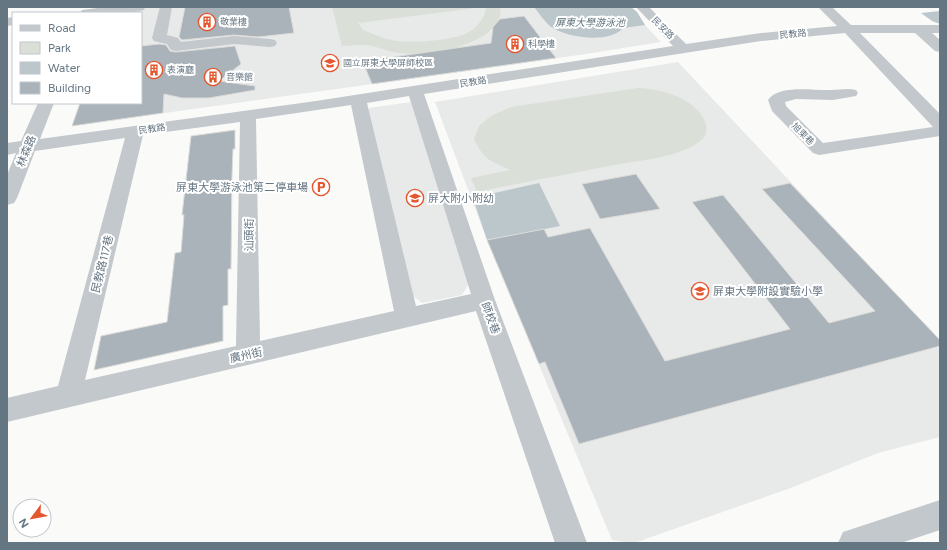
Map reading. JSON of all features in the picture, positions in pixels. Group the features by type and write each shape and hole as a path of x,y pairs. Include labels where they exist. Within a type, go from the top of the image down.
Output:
{"street":[{"path":"95,12 139,7"},
{"path":"166,7 159,38 173,41 176,47 234,40 270,43"},
{"name":"民安路","path":"642,7 683,49"},
{"path":"824,7 848,29 940,124"},
{"name":"民教路","path":"7,150 358,100 761,37 848,29 940,29"},
{"path":"919,29 940,48"},
{"name":"師校巷","path":"415,91 484,300 571,543"},
{"name":"旭東巷","path":"850,93 831,95 799,94 780,97 776,100 778,108 819,149 940,131"},
{"path":"358,100 407,318"},
{"name":"林森路","path":"7,198 46,104"},
{"name":"汕頭街","path":"248,116 248,355"},
{"name":"民教路117巷","path":"68,396 135,132"},
{"name":"廣州街","path":"7,410 484,300"},
{"path":"872,540 940,515"}],"shaded area":[{"name":"國立屏東大學屏師校區","path":"114,7 631,7 637,12 645,25 661,42 586,54 72,126 80,104 142,104 142,12 112,12"},
{"name":"屏東大學附設實驗小學","path":"678,62 940,341 940,437 878,453 788,489 634,543 630,543 612,540 487,240 435,102"},
{"name":"屏大附小附幼","path":"411,102 469,283 462,295 422,303 412,295 368,113 369,108"}],"green space":[{"path":"332,7 483,7 358,23 363,30 387,39 404,42 433,41 462,35 478,25 483,18 486,7 500,7 500,16 490,31 476,40 441,51 412,54 393,52 367,45 342,46"},
{"path":"638,88 671,94 693,106 702,116 706,125 706,133 704,137 696,144 669,155 477,192 471,178 510,170 488,159 481,152 474,139 479,126 491,116 511,107"}],"water":[{"name":"屏東大學游泳池","path":"534,7 631,7 637,12 645,25 623,28 608,36 587,38 566,34 550,26"},
{"path":"940,11 940,24 932,21 921,13"},
{"path":"539,183 560,226 487,240 473,198"}],"building":[{"path":"185,7 289,7 294,33 258,37 234,35 182,40 179,37"},
{"path":"524,16 556,58 372,84 364,65 386,58 491,43 493,27 500,19"},
{"path":"159,44 166,45 170,51 176,52 235,46 241,64 219,81 255,86 255,90 209,98 182,98 164,94 163,113 72,126 80,104 142,104 142,46"},
{"path":"235,130 235,149 233,149 232,176 231,269 228,269 228,305 223,306 223,341 94,370 101,336 167,322 175,253 181,252 184,215 182,215 191,136"},
{"path":"636,174 660,209 600,219 582,184"},
{"path":"790,183 940,340 940,346 579,444 545,362 539,364 487,240 544,229 548,237 590,228 665,361 790,329 692,202 723,195 829,323 875,311 762,189"}],"place":[{"name":"敬業樓","path":"207,22"},
{"name":"科學樓","path":"515,44"},
{"name":"國立屏東大學屏師校區","path":"330,63"},
{"name":"表演廳","path":"154,70"},
{"name":"音樂館","path":"213,77"},
{"name":"屏東大學游泳池第二停車場","path":"321,187"},
{"name":"屏大附小附幼","path":"415,198"},
{"name":"屏東大學附設實驗小學","path":"700,291"}]}
